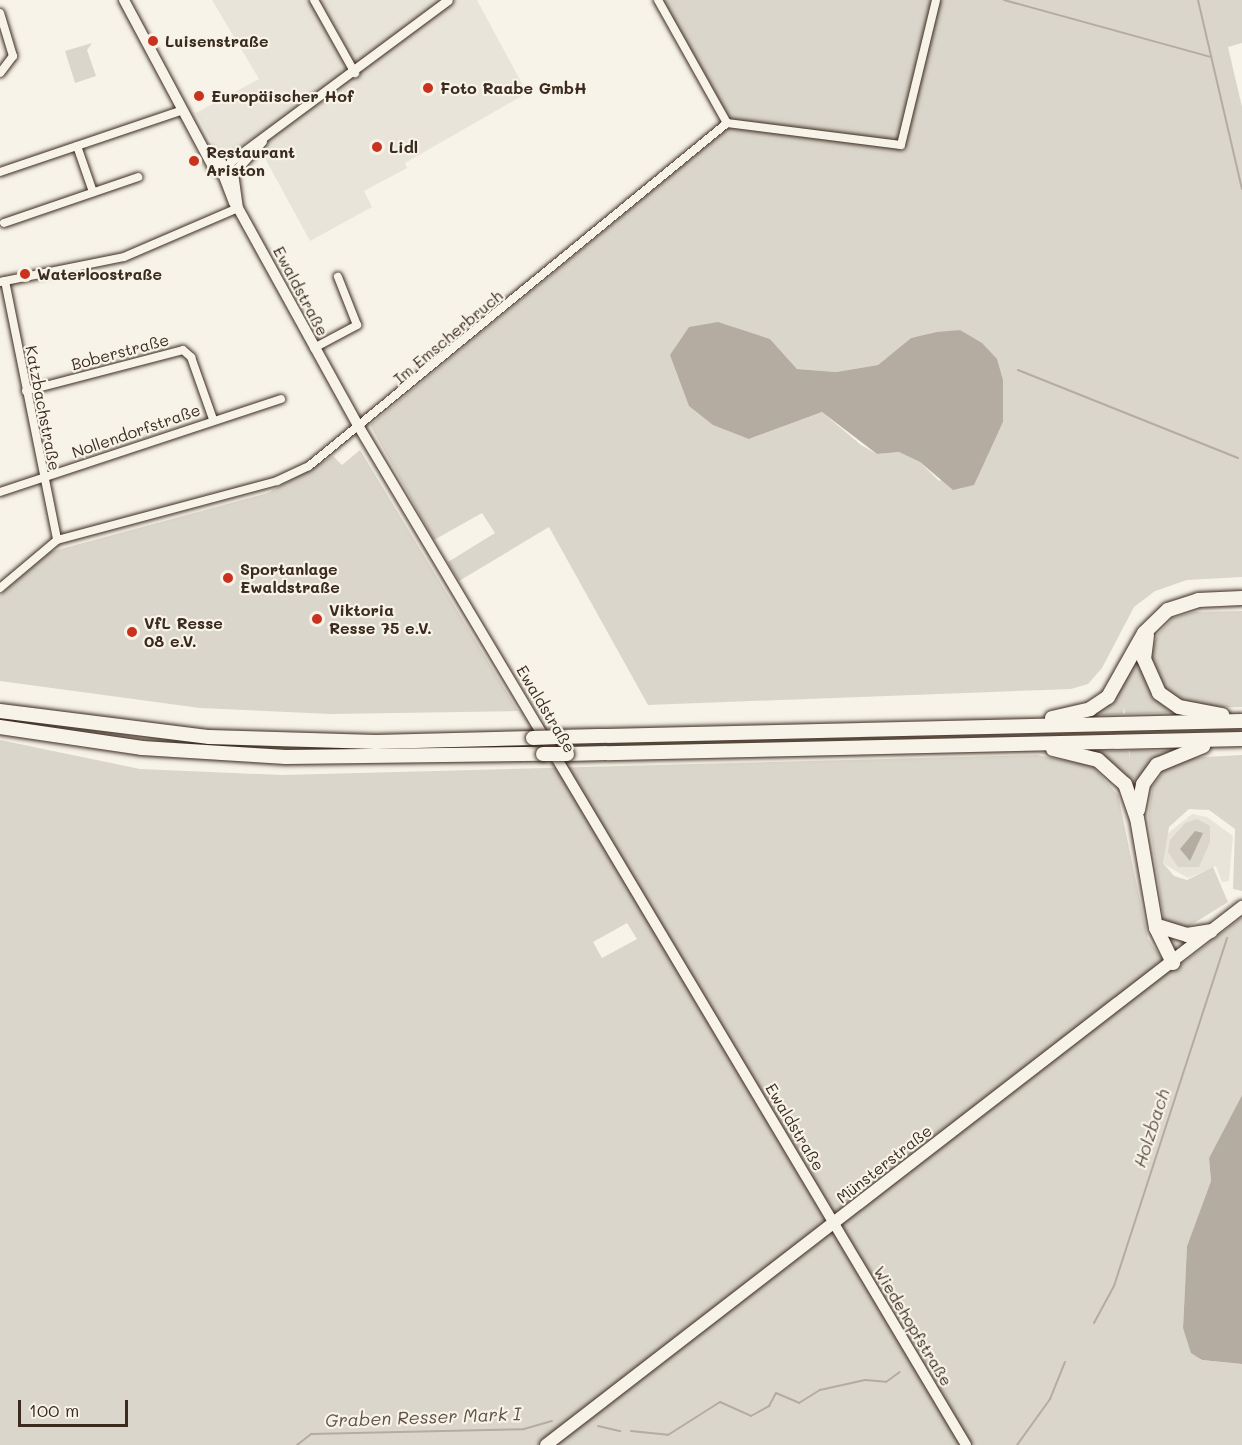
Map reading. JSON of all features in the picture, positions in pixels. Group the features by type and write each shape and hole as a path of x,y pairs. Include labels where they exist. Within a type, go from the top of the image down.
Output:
{"highway":[{"path":"988,727 1079,713 1099,704 1120,682 1152,624 1188,602 1242,598"},
{"path":"1152,624 1144,659 1159,693 1179,707 1242,719"},
{"path":"0,711 209,737 376,742 1242,719"},
{"path":"0,728 142,748 286,757 567,754 1240,739"},
{"path":"1137,818 1143,784 1157,765 1187,749 1240,739"},
{"path":"1012,743 1098,760 1125,784 1137,818 1156,928 1176,960"},
{"path":"1151,899 1176,960"},
{"path":"1161,927 1187,935 1211,931"}],"main road":[{"path":"124,0 205,150 227,171"},
{"name":"Ewaldstraße","path":"227,171 238,208 359,427 835,1223"},
{"name":"Münsterstraße","path":"546,1445 1242,907"},
{"name":"Wiedehopfstraße","path":"835,1223 966,1445"}],"street":[{"path":"314,0 355,73"},
{"path":"227,171 262,141 355,73 448,0"},
{"path":"657,0 727,123 901,145 936,0"},
{"path":"0,13 13,56 0,73"},
{"path":"0,172 183,110"},
{"name":"Im Emscherbruch","path":"0,588 57,540 278,481 309,466 727,123"},
{"path":"77,146 93,192"},
{"path":"4,223 138,177"},
{"path":"3,282 124,257 238,208"},
{"path":"315,348 357,324 338,277"},
{"name":"Katzbachstraße","path":"3,282 57,540"},
{"name":"Boberstraße","path":"26,391 183,350 191,357 213,419"},
{"name":"Nollendorfstraße","path":"0,492 213,419 281,399"}],"shaded area":[{"path":"212,0 477,0 527,93 405,163 407,168 364,191 372,207 310,241 254,138 228,153 217,151 196,113 259,79"},
{"path":"663,0 1242,0 1242,43 1228,47 1242,107 1242,577 1187,580 1155,591 1134,607 1102,668 1088,684 1071,689 648,705 549,527 459,581 448,562 495,533 482,513 434,540 370,425 731,126","holes":["960,330 1003,380 1003,422 983,463 939,481 920,462 899,452 877,454 861,445 822,412 750,439 770,339 797,369 836,372 878,365 911,338"]},
{"path":"92,43 87,50 96,76 75,83 65,51"},
{"path":"718,322 770,339 797,369 836,372 878,365 911,338 937,332 960,330 982,343 997,359 1003,380 1003,422 974,485 953,490 920,462 899,452 877,454 822,412 749,439 713,425 689,406 670,355 689,327"},
{"name":"Sportanlage Ewaldstraße","path":"360,450 518,711 331,714 200,708 0,681 0,595 50,552 268,493 333,456 342,465"},
{"path":"1242,611 1242,707 1202,708 1173,698 1153,673 1150,656 1158,634 1173,618 1194,612"},
{"path":"1139,648 1180,712 1125,714 1124,707 1123,714 1086,716 1119,691"},
{"path":"0,740 140,769 282,775 1037,755 1092,766 1118,795 1148,939 1159,954 1177,968 1242,917 1242,1095 1209,1158 1211,1181 1187,1246 1183,1328 1201,1360 1242,1364 1242,1445 0,1445","holes":["627,923 637,939 602,958 593,942"]},
{"path":"1130,750 1172,751 1137,795 1087,751 1129,751 1130,758"},
{"path":"1242,755 1242,891 1233,889 1235,829 1209,810 1189,809 1169,827 1163,863 1174,876 1187,880 1213,867 1228,902 1186,928 1174,925 1164,919 1148,816 1153,786 1167,767 1187,758"},
{"path":"1192,814 1207,817 1233,836 1229,881 1222,882 1216,866 1188,878 1164,864 1161,855 1167,834"},
{"path":"1197,819 1210,826 1210,842 1199,867 1178,867 1168,852 1170,840 1185,823"},
{"path":"1195,831 1203,833 1190,861 1180,849"},
{"path":"1242,1095 1242,1364 1202,1360 1191,1353 1183,1328 1187,1246 1211,1181 1209,1158"}],"waterway":[{"path":"1004,0 1211,57"},
{"name":"Holzbach","path":"1198,0 1242,189"},
{"path":"1018,370 1238,458"},
{"name":"Holzbach","path":"1094,1323 1114,1286 1227,938"},
{"name":"Holzbach","path":"1017,1445 1050,1399 1065,1362"},
{"name":"Graben Resser Mark I","path":"631,1431 668,1435 720,1402 751,1416 769,1406 776,1393 799,1403 820,1390 865,1380 886,1382 900,1372"},
{"name":"Graben Resser Mark I","path":"297,1445 311,1434 524,1429 552,1421"},
{"name":"Graben Resser Mark I","path":"598,1426 620,1431"}],"place":[{"name":"Luisenstraße","path":"153,41"},
{"name":"Foto Raabe GmbH","path":"428,88"},
{"name":"Europäischer Hof","path":"199,96"},
{"name":"Lidl","path":"377,147"},
{"name":"Restaurant Ariston","path":"194,161"},
{"name":"Waterloostraße","path":"25,274"},
{"name":"Sportanlage Ewaldstraße","path":"228,578"},
{"name":"Viktoria Resse 75 e.V.","path":"317,619"},
{"name":"VfL Resse 08 e.V.","path":"132,632"}]}
